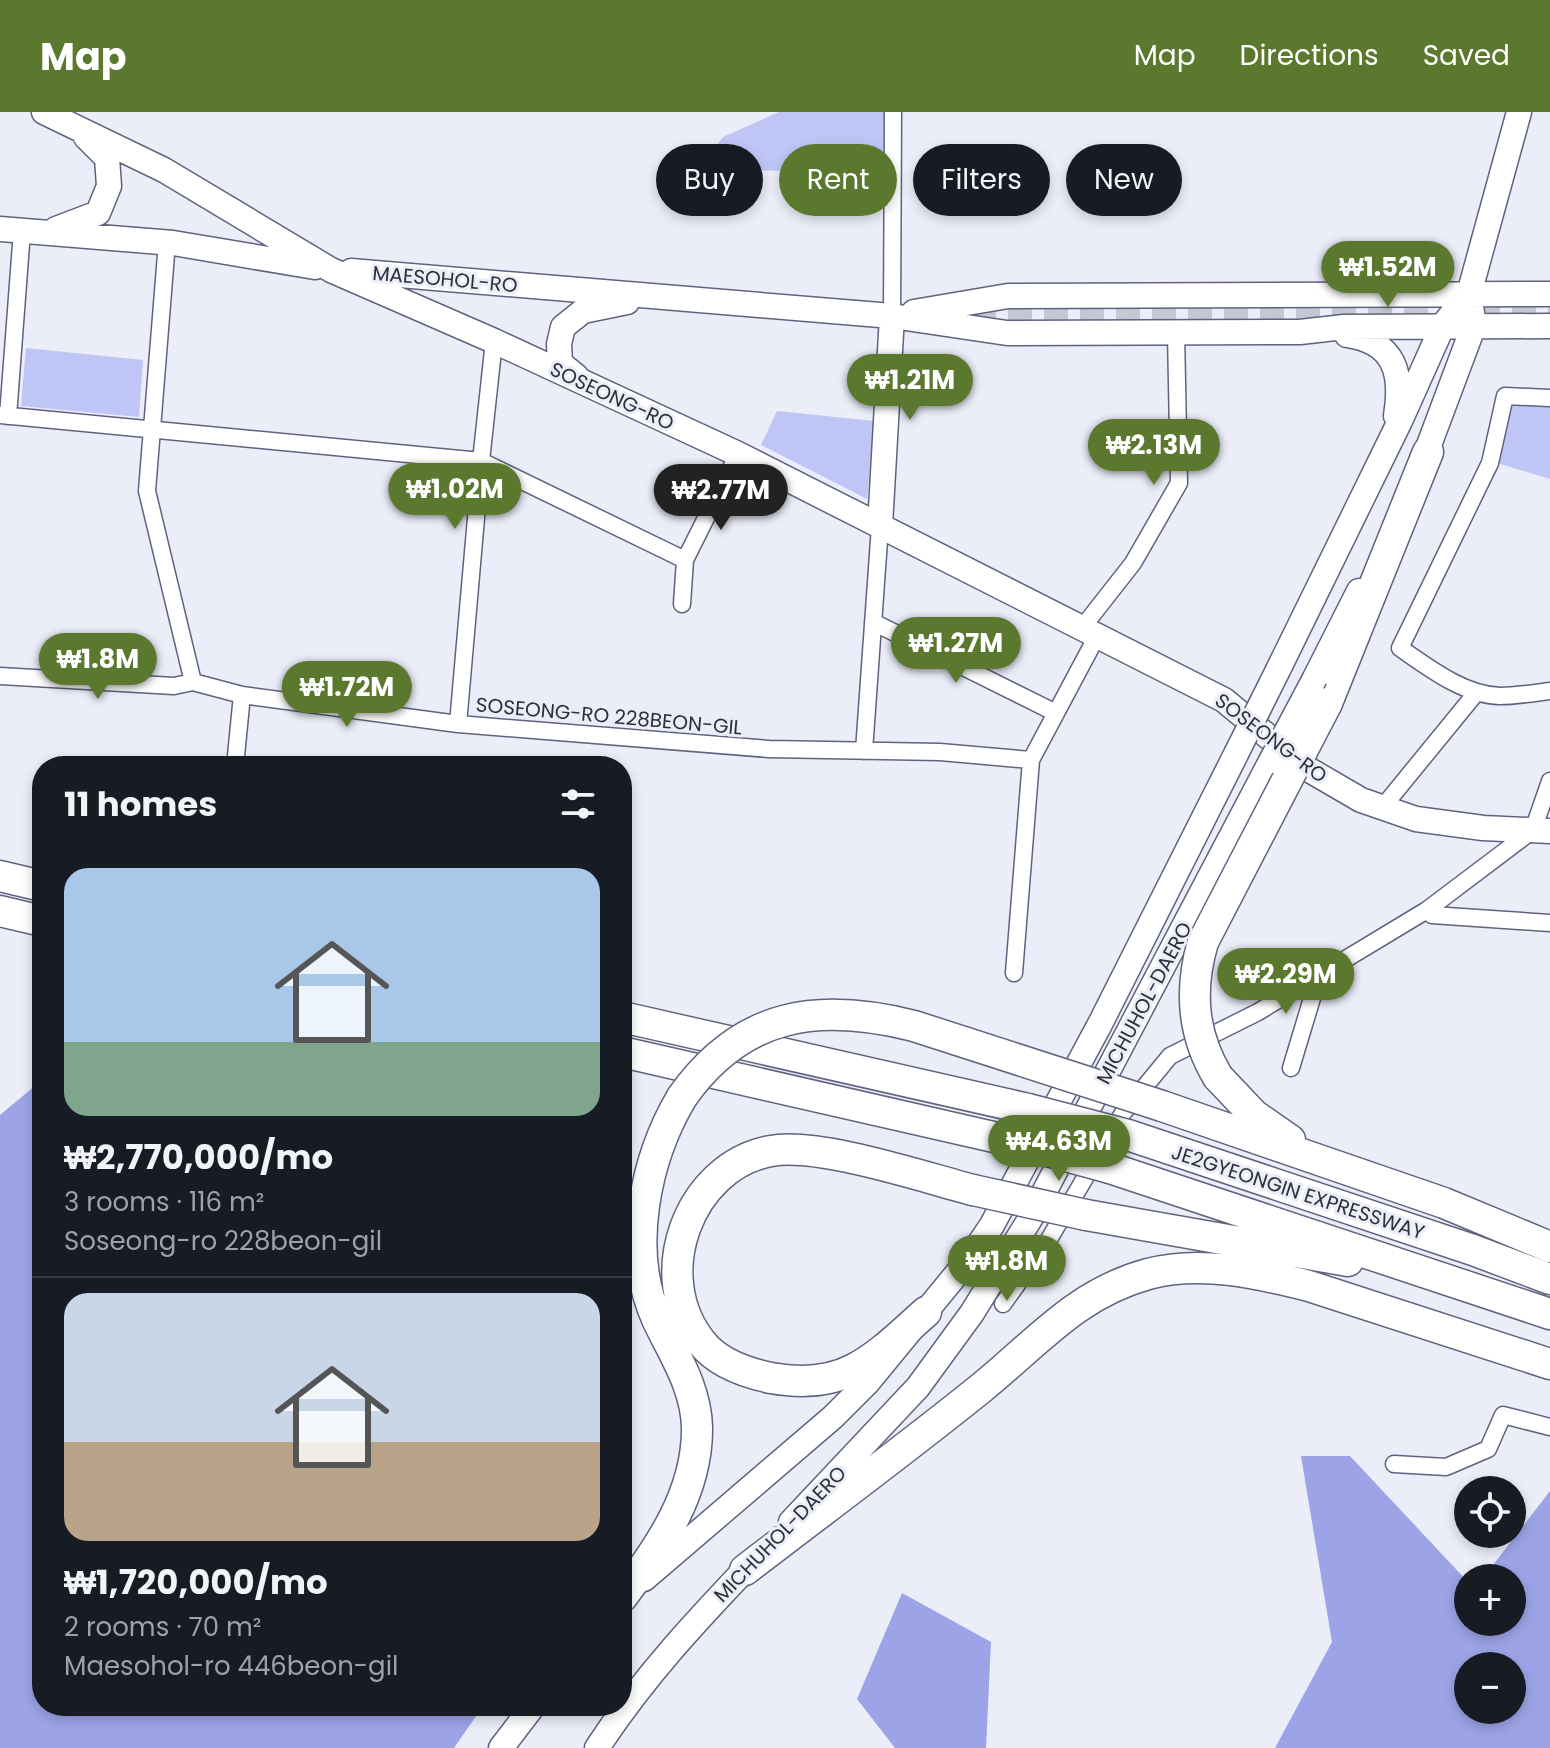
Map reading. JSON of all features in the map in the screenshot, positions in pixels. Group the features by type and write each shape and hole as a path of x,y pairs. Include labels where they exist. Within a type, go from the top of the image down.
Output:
{"highway":[{"path":"1352,1173 1274,1130 1234,1097 1218,1077 1203,1049 1193,993 1198,958 1210,926 1428,452"},
{"path":"0,876 32,884"},
{"path":"0,911 32,919"},
{"path":"632,1583 676,1514 690,1480 696,1450 697,1422 692,1395 651,1303 643,1260 649,1185 662,1137 682,1097 715,1058 749,1033 787,1020 840,1013 925,1029 1444,1203 1550,1247"},
{"name":"JE2GYEONGIN EXPRESSWAY","path":"632,1019 1028,1109 1128,1135 1473,1250 1550,1279"},
{"name":"JE2GYEONGIN EXPRESSWAY","path":"632,1054 1011,1141 1110,1168 1550,1314"},
{"path":"926,1312 866,1361 833,1377 797,1381 751,1373 712,1353 688,1320 680,1292 679,1272 685,1225 696,1203 714,1179 741,1161 773,1150 789,1150 839,1157 1086,1215 1448,1279"},
{"path":"745,1570 982,1388 1060,1318 1101,1291 1150,1274 1194,1268 1236,1271 1309,1286 1550,1364"}],"main road":[{"name":"SOSEONG-RO","path":"44,112 164,170 331,270 494,341 738,454 1224,700 1306,768 1361,800 1416,819 1483,828 1541,831"},
{"name":"MICHUHOL-DAERO","path":"1428,452 1474,325 1469,294 1519,112"},
{"path":"22,231 74,224 98,213 109,186 107,158 76,127"},
{"name":"MAESOHOL-RO","path":"22,231 167,242 331,270 892,316"},
{"name":"MICHUHOL-DAERO","path":"632,1588 833,1417 868,1382 969,1259 992,1225 1100,1024 1236,754 1392,439 1443,325 1469,294"},
{"path":"1342,295 1363,304 1364,310 1359,322 1344,327"},
{"path":"892,316 1008,296 1550,296 1544,308 1550,323 1344,327 1300,332"},
{"path":"584,383 560,363 559,344 563,327 583,311 665,297"},
{"path":"892,316 1007,333 1300,332 1355,336 1371,341 1386,352 1395,367 1398,405 1392,439"},
{"path":"880,526 892,316"},
{"name":"MICHUHOL-DAERO","path":"632,1695 689,1628 918,1387 972,1313 1030,1219 1271,761 1321,690"},
{"path":"501,1748 525,1716"},
{"name":"MICHUHOL-DAERO","path":"597,1748 618,1716"}],"street":[{"path":"892,316 893,112"},
{"path":"22,231 4,415 481,461 685,560"},
{"path":"167,242 147,491 193,682"},
{"path":"1014,973 1031,760 1056,713 1090,632 1179,483 1176,333"},
{"name":"SOSEONG-RO 228BEON-GIL","path":"494,341 458,724 769,749 940,752 1031,760"},
{"path":"1550,398 1505,396 1490,463 1400,648 1434,671 1476,693 1500,696 1550,691"},
{"path":"682,604 685,560 738,454"},
{"path":"864,751 880,526"},
{"path":"873,622 1056,713"},
{"path":"0,676 174,686 193,682 242,695 458,724"},
{"path":"1382,808 1476,693"},
{"path":"236,756 242,695"},
{"path":"1003,1304 1048,1241 1123,1113 1170,1056 1258,1012 1427,910 1541,831 1550,781"},
{"path":"1427,910 1432,915 1550,923"},
{"path":"1291,1068 1319,975"},
{"path":"1394,1464 1446,1467 1488,1449 1503,1415 1550,1427"}],"shaded area":[{"path":"779,112 887,112 885,144 779,144 779,171 763,170 763,144 718,144 723,137"},
{"path":"26,348 143,360 139,417 21,406"},
{"path":"1507,398 1550,400 1550,479 1494,462"},
{"path":"777,411 874,421 867,499 761,445"},
{"path":"32,1088 32,1716 476,1716 454,1748 0,1748 0,1115"},
{"path":"1301,1456 1350,1456 1454,1567 1454,1636 1526,1636 1526,1564 1494,1564 1506,1548 1526,1548 1526,1522 1550,1491 1550,1748 1275,1748 1332,1642"},
{"path":"902,1593 991,1642 986,1748 895,1748 857,1699"}],"tunnel":[{"path":"936,315 1550,310"}]}
